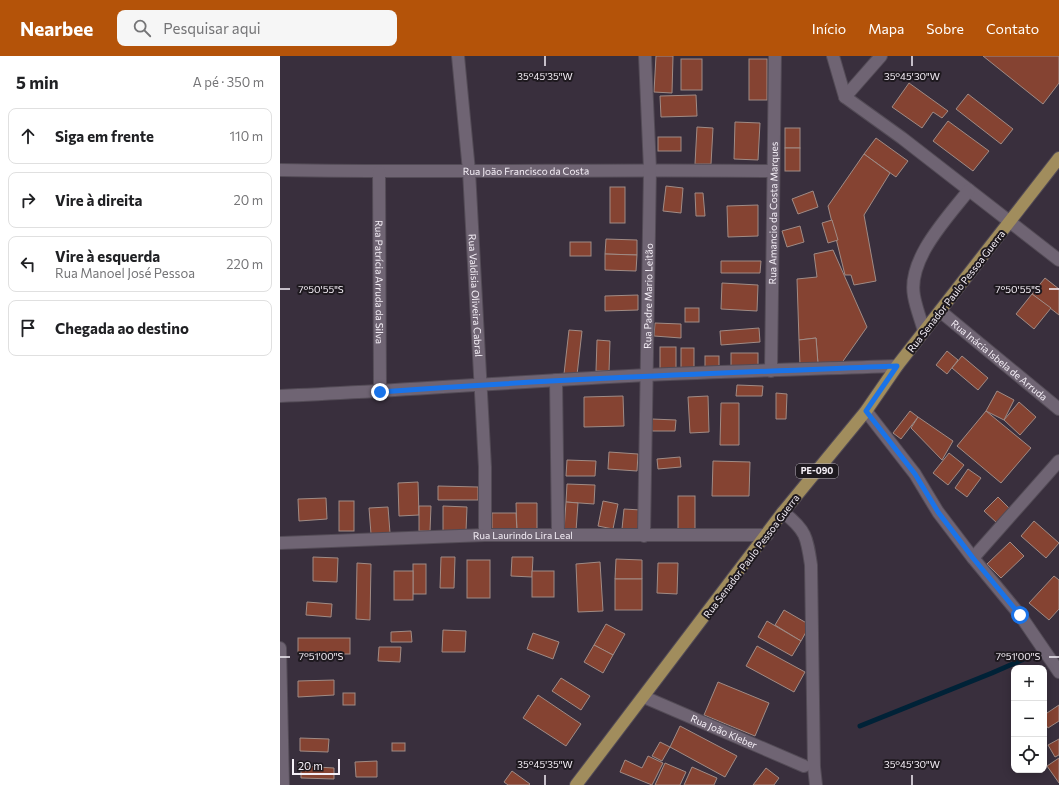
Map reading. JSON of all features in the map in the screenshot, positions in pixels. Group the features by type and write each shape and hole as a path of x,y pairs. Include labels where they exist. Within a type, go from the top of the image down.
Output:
{"main road":[{"name":"Rua Senador Paulo Pessoa Guerra","path":"576,785 767,536 783,512 866,411 897,366 1059,158"}],"street":[{"name":"Rua Valdisia Oliveira Cabral","path":"458,56 469,171 485,467 485,535"},
{"name":"Rua Padre Mario Leitão","path":"644,536 650,169 645,56"},
{"name":"Rua Amancio da Costa Marques","path":"771,371 775,56"},
{"path":"833,56 845,97 902,138 1059,260"},
{"path":"845,97 881,56"},
{"name":"Rua João Francisco da Costa","path":"280,170 379,172 650,169 773,171"},
{"name":"Rua Patrícia Arruda da Silva","path":"379,172 380,392"},
{"path":"924,332 914,295 914,278 920,260 932,238 969,190"},
{"name":"Rua Inácia Isbela de Arruda","path":"940,311 1059,409"},
{"path":"280,396 380,392 481,384 646,375 897,366"},
{"path":"556,380 558,536"},
{"path":"866,411 915,474 938,512 973,558 1020,615 1059,672"},
{"path":"973,558 1059,461"},
{"path":"783,512 798,524 808,542 812,565 814,767 816,785"},
{"name":"Rua Laurindo Lira Leal","path":"280,543 485,535 767,536"},
{"path":"280,648 283,785"},
{"name":"Rua João Kleber","path":"644,697 804,766"}],"building":[{"path":"656,56 673,56 672,93 654,92"},
{"path":"983,56 1059,56 1059,83 1043,104"},
{"path":"681,59 702,59 702,90 681,90"},
{"path":"749,59 767,59 767,100 749,100"},
{"path":"909,83 948,111 942,118 933,112 922,128 892,107"},
{"path":"968,94 1013,129 1001,144 956,109"},
{"path":"696,95 697,116 661,117 660,96"},
{"path":"948,121 989,151 973,171 933,141"},
{"path":"735,122 760,123 758,160 734,159"},
{"path":"697,127 713,128 711,164 695,164"},
{"path":"785,128 800,128 800,148 785,148"},
{"path":"658,137 681,137 681,151 658,151"},
{"path":"876,138 908,161 896,177 864,154"},
{"path":"785,148 800,148 800,171 785,171"},
{"path":"864,154 890,173 864,215 876,281 854,285 851,275 845,275 828,206"},
{"path":"666,186 683,188 681,213 663,211"},
{"path":"610,187 625,187 625,223 610,223"},
{"path":"813,191 818,207 798,214 792,199"},
{"path":"695,193 703,193 705,216 696,216"},
{"path":"758,205 758,236 728,237 727,206"},
{"path":"832,220 838,240 828,243 822,223"},
{"path":"800,226 804,242 787,247 782,231"},
{"path":"606,239 637,240 637,255 605,254"},
{"path":"570,242 591,242 591,256 570,256"},
{"path":"833,250 867,327 841,364 818,364 816,338 799,340 797,279 817,277 814,254"},
{"path":"605,254 637,255 636,271 605,270"},
{"path":"721,261 761,261 760,273 721,273"},
{"path":"1045,278 1059,289 1059,315 1032,294"},
{"path":"722,283 758,285 757,311 721,309"},
{"path":"1032,294 1051,308 1034,329 1016,314"},
{"path":"638,295 638,310 605,311 605,296"},
{"path":"685,308 699,308 699,322 685,322"},
{"path":"655,323 681,324 681,338 654,336"},
{"path":"759,328 760,342 721,345 720,331"},
{"path":"569,330 582,331 577,375 564,374"},
{"path":"816,338 818,364 800,365 799,340"},
{"path":"597,340 610,341 609,371 596,371"},
{"path":"660,347 676,347 676,370 660,370"},
{"path":"681,348 694,348 694,371 681,371"},
{"path":"947,351 958,360 947,374 936,365"},
{"path":"731,353 758,353 758,367 731,367"},
{"path":"705,356 719,356 719,368 705,368"},
{"path":"962,356 988,378 978,390 952,368"},
{"path":"737,385 763,386 762,396 736,396"},
{"path":"997,391 1014,400 1004,420 986,411"},
{"path":"776,393 787,394 786,419 776,419"},
{"path":"623,396 624,426 584,427 584,397"},
{"path":"708,396 709,432 690,433 688,397"},
{"path":"1019,402 1036,417 1020,435 1004,420"},
{"path":"721,403 739,403 739,445 720,445"},
{"path":"910,411 918,417 901,439 893,433"},
{"path":"986,411 1031,448 1001,483 957,446"},
{"path":"918,417 953,441 942,460 911,428"},
{"path":"652,419 676,420 675,431 652,431"},
{"path":"609,452 638,454 637,471 608,469"},
{"path":"949,453 964,465 948,485 933,473"},
{"path":"680,457 681,467 658,469 657,459"},
{"path":"567,460 596,461 595,476 566,476"},
{"path":"713,461 750,462 749,496 712,496"},
{"path":"968,469 981,478 967,497 955,488"},
{"path":"418,482 419,515 399,516 398,483"},
{"path":"567,484 595,485 594,504 566,502"},
{"path":"438,486 478,487 478,500 438,500"},
{"path":"678,496 695,496 695,530 678,530"},
{"path":"998,497 1010,509 997,523 984,511"},
{"path":"326,498 327,519 299,521 298,499"},
{"path":"339,501 354,501 354,531 339,531"},
{"path":"603,501 618,504 613,529 598,526"},
{"path":"566,502 578,503 576,531 564,530"},
{"path":"516,503 537,503 537,531 517,532"},
{"path":"419,506 431,506 430,531 419,531"},
{"path":"443,506 467,507 466,531 443,531"},
{"path":"388,507 390,533 371,534 369,508"},
{"path":"624,509 641,510 639,531 622,529"},
{"path":"492,513 516,513 517,532 492,532"},
{"path":"1034,521 1059,543 1046,558 1021,536"},
{"path":"1010,542 1024,556 1001,578 987,564"},
{"path":"313,557 338,558 337,582 313,581"},
{"path":"441,557 455,557 454,588 440,588"},
{"path":"512,557 533,557 532,577 511,576"},
{"path":"616,559 642,560 642,579 615,579"},
{"path":"467,560 490,560 490,598 467,598"},
{"path":"600,562 603,611 578,612 576,564"},
{"path":"357,563 371,564 370,620 356,619"},
{"path":"658,563 678,563 677,594 657,593"},
{"path":"413,564 426,564 426,594 413,594"},
{"path":"394,571 413,571 413,600 394,600"},
{"path":"532,571 554,571 554,597 532,597"},
{"path":"1054,576 1059,580 1059,609 1049,620 1029,603"},
{"path":"615,579 642,579 642,610 615,610"},
{"path":"307,602 332,604 331,617 306,615"},
{"path":"784,610 810,625 801,641 775,625"},
{"path":"767,621 801,641 792,656 758,637"},
{"path":"606,624 625,634 613,655 594,645"},
{"path":"443,630 466,631 465,652 442,652"},
{"path":"411,631 412,642 391,642 391,632"},
{"path":"533,633 559,642 553,659 527,649"},
{"path":"298,638 350,638 350,654 298,654"},
{"path":"594,645 613,655 603,673 584,662"},
{"path":"757,646 805,672 794,692 746,666"},
{"path":"379,647 401,647 400,662 378,661"},
{"path":"561,678 590,696 581,710 552,691"},
{"path":"334,680 334,695 298,697 298,681"},
{"path":"718,682 769,703 755,736 704,715"},
{"path":"343,693 355,693 355,705 343,705"},
{"path":"538,695 581,724 566,746 523,718"},
{"path":"1059,705 1059,721 1048,728 1047,726 1047,713"},
{"path":"680,726 737,756 725,777 670,747"},
{"path":"300,738 329,739 328,752 300,751"},
{"path":"1059,739 1059,755 1055,757 1048,745"},
{"path":"660,742 670,747 662,761 652,756"},
{"path":"392,743 405,743 405,751 392,751"},
{"path":"648,756 663,763 652,785 620,772 625,760 642,768"},
{"path":"1059,758 1059,783 1047,766"},
{"path":"377,761 377,777 356,777 355,762"},
{"path":"665,763 686,772 680,785 655,785"},
{"path":"301,766 334,768 334,779 301,778"},
{"path":"692,767 717,778 714,785 684,785"},
{"path":"766,768 779,778 774,785 753,785"},
{"path":"512,771 530,784 508,785 504,782"}],"waterway":[{"path":"860,726 1024,659"}],"route":[{"path":"380,392 481,384 646,375 897,366 866,411 915,474 938,512 973,558 1020,615"}]}
